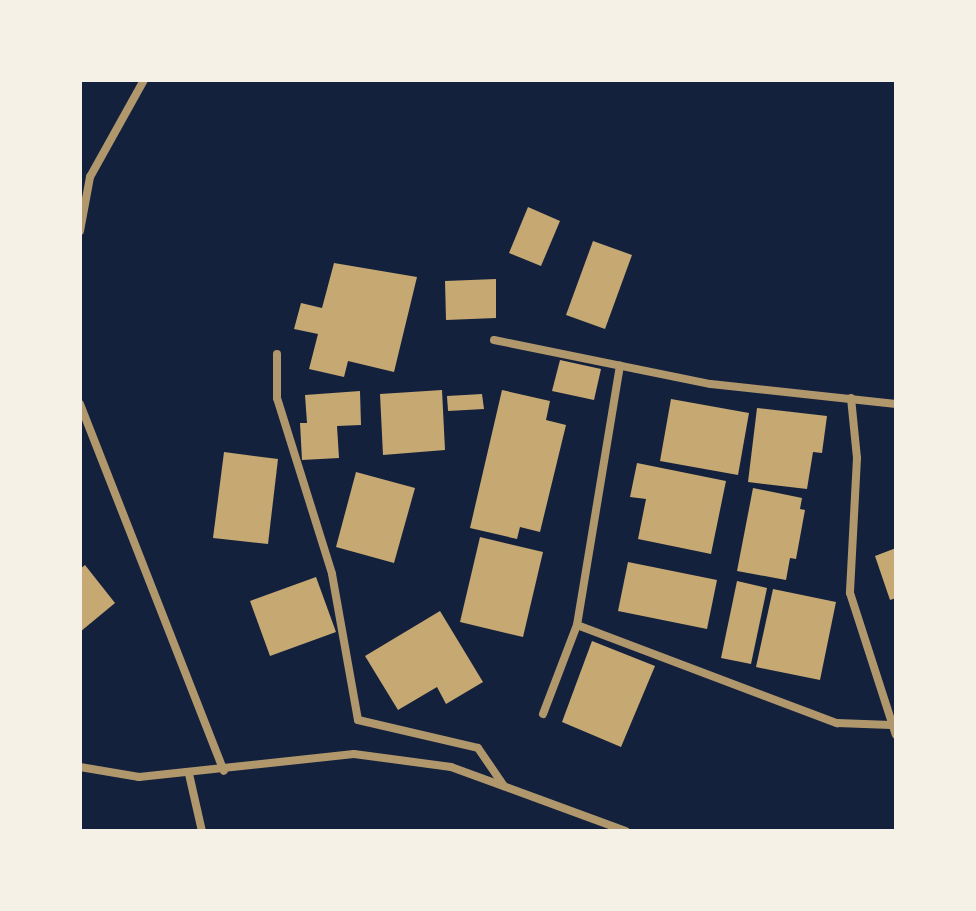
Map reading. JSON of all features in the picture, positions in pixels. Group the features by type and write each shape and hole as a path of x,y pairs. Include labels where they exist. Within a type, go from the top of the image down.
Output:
{"street":[{"path":"80,231 90,177 144,80"},
{"path":"494,340 711,384 896,404"},
{"path":"277,354 277,398 332,574 358,720 478,748 504,787"},
{"path":"543,714 577,625 620,366"},
{"path":"851,398 857,458 850,593 896,735"},
{"path":"80,404 224,771"},
{"path":"577,625 837,723 891,725"},
{"path":"80,767 139,777 224,771 354,754 451,767 626,831"},
{"path":"189,774 202,831"}],"building":[{"path":"528,207 560,221 541,266 509,253"},
{"path":"593,241 632,255 605,329 566,315"},
{"path":"334,263 417,277 394,372 348,361 344,377 309,369 318,334 294,329 301,303 322,308"},
{"path":"496,279 496,318 446,320 445,281"},
{"path":"560,360 601,369 594,400 552,391"},
{"path":"442,390 445,450 383,455 380,394"},
{"path":"502,390 550,401 546,420 566,425 540,532 520,527 517,539 470,528"},
{"path":"360,391 361,425 337,426 339,458 302,460 300,423 307,423 305,395"},
{"path":"482,394 484,409 448,411 447,396"},
{"path":"671,399 749,413 738,475 660,461"},
{"path":"757,408 827,416 822,453 813,452 807,489 748,482"},
{"path":"224,452 278,459 268,544 213,538"},
{"path":"637,463 726,481 711,554 638,539 646,499 630,497"},
{"path":"356,472 415,488 394,563 336,547"},
{"path":"753,488 802,498 800,509 805,510 796,559 790,558 786,580 737,571"},
{"path":"480,537 543,552 523,637 460,622"},
{"path":"896,548 896,598 890,600 875,556"},
{"path":"628,562 717,580 707,629 618,611"},
{"path":"85,565 115,603 80,632 80,569"},
{"path":"316,577 336,632 270,656 250,601"},
{"path":"737,581 767,588 751,664 721,658"},
{"path":"773,589 836,602 820,680 756,667"},
{"path":"440,611 483,682 446,704 437,687 398,710 365,656"},
{"path":"592,641 655,666 621,747 562,722"}]}
